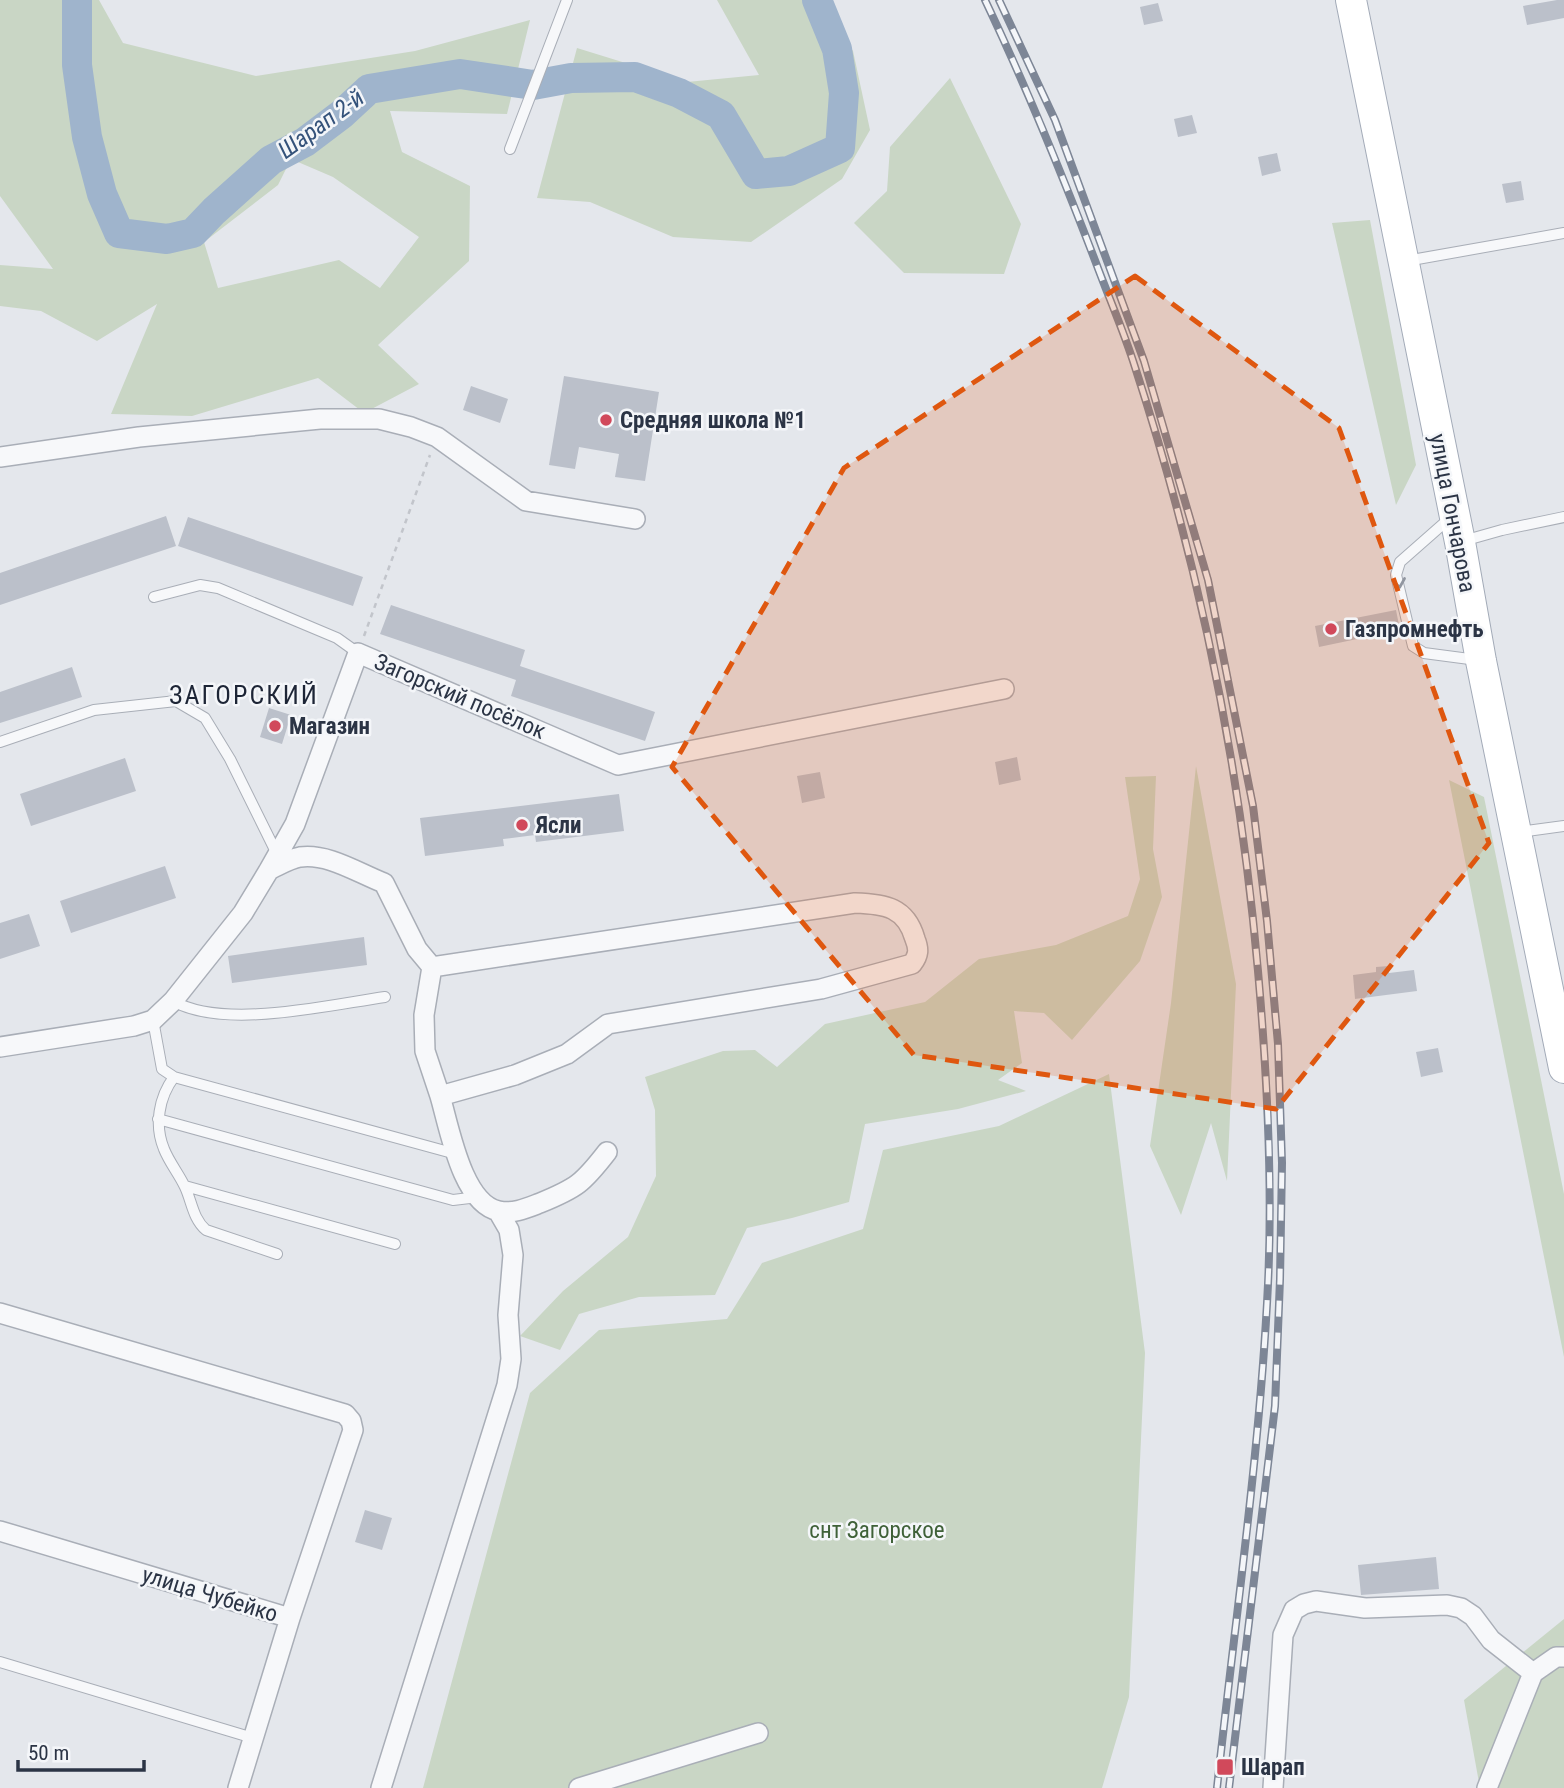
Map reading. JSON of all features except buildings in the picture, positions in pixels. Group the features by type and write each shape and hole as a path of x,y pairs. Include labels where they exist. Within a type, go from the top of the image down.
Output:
{"main road":[{"name":"улица Гончарова","path":"1351,0 1564,1068"}],"street":[{"path":"0,457 139,437 320,419 379,419 437,437 510,492 527,501 635,519"},
{"name":"Загорский посёлок","path":"0,1047 134,1026 153,1020 173,1002 243,913 295,824 358,653 618,765 1004,689"},
{"path":"273,862 313,857 331,861 384,883 417,949 432,967 424,1015 425,1051 457,1154 471,1188 485,1205 498,1211 520,1211 581,1184 607,1152"},
{"path":"432,967 855,904 877,904 895,910 909,921 919,950 918,958 912,964 821,989 608,1024 568,1054 515,1075 440,1096"},
{"path":"381,1788 507,1385 511,1359 508,1315 513,1255 509,1230 498,1211"},
{"path":"0,1313 345,1413 353,1430 290,1618"},
{"name":"улица Чубейко","path":"0,1531 290,1618 238,1788"},
{"path":"1273,1788 1283,1635 1294,1610 1304,1604 1316,1601 1365,1608 1447,1605 1461,1608 1473,1616 1491,1640 1533,1673"},
{"path":"1487,1788 1533,1673 1556,1657 1564,1657"},
{"path":"579,1788 758,1733"}],"lane":[{"path":"510,149 567,0"},
{"path":"1403,262 1564,233"},
{"path":"1481,661 1424,653 1413,646 1396,575 1400,562 1457,529 1502,530 1564,517"},
{"path":"155,597 200,585 218,589 337,638 358,653"},
{"path":"0,742 94,710 176,701 205,718 230,759 273,862"},
{"path":"1516,833 1564,826"},
{"path":"173,1002 184,1008 206,1013 270,1014 385,997"},
{"path":"153,1020 162,1069 174,1077 457,1154"},
{"path":"174,1077 165,1088 158,1119 163,1148 185,1186 197,1222 206,1230 277,1254"},
{"path":"158,1119 453,1200 478,1197"},
{"path":"185,1186 395,1244"},
{"path":"0,1662 253,1738"}],"path":[{"path":"358,653 437,437"}],"highlighted area":[{"path":"1135,276 1339,428 1489,843 1276,1109 914,1055 672,767 844,468"}],"green space":[{"path":"0,0 99,0 123,43 256,76 415,51 530,20 507,114 390,111 402,152 470,186 469,261 378,345 419,384 364,413 318,378 192,416 111,414 157,304 97,341 41,311 0,306 0,265 53,269 0,196","holes":["291,159 333,177 419,237 380,288 339,260 218,288 204,242 278,185"]},
{"path":"717,0 815,0 853,51 870,130 842,179 751,242 673,237 590,202 537,198 577,48 687,82 759,75"},
{"path":"950,78 1021,224 1004,274 904,273 854,223 887,191 890,147"},
{"path":"1370,220 1416,465 1396,505 1332,223"},
{"path":"1196,766 1236,984 1227,1181 1211,1123 1181,1215 1150,1146 1171,1003"},
{"path":"1156,776 1153,849 1162,897 1140,961 1072,1040 1044,1013 1014,1011 1022,1063 998,1080 1026,1091 958,1109 865,1124 849,1202 747,1228 715,1295 639,1297 579,1314 560,1350 520,1336 563,1291 628,1237 656,1176 655,1110 645,1077 723,1051 755,1050 777,1067 825,1024 925,1002 979,959 1056,945 1128,916 1140,879 1125,777"},
{"path":"1449,780 1484,797 1564,1194 1564,1357"},
{"name":"снт Загорское","path":"1109,1074 1145,1353 1129,1697 1102,1788 423,1788 530,1393 599,1330 727,1319 762,1263 863,1229 883,1150 999,1126"},
{"path":"1564,1619 1564,1788 1480,1788 1464,1700"}],"waterway":[{"name":"Шарап 2-й","path":"77,0 77,65 87,137 102,194 119,233 167,239 193,233 271,160 305,142 369,89 460,74 533,85 571,78 635,77 679,93 721,115 756,174 789,171 840,148 844,93 837,49 817,0"}],"railway":[{"path":"985,0 1057,163 1126,341 1158,441 1179,515 1214,665 1250,894 1268,1127 1268,1284 1253,1473 1217,1788"},
{"path":"999,0 1055,120 1144,361 1208,580 1253,806 1278,1044 1282,1163 1280,1279 1275,1406 1229,1788"}],"place":[{"name":"Средняя школа №1","path":"606,420"},
{"name":"Газпромнефть","path":"1331,629"},
{"name":"Магазин","path":"275,726"},
{"name":"Ясли","path":"522,825"},
{"name":"Шарап","path":"1225,1767"}],"district":[{"name":"ЗАГОРСКИЙ","path":"244,695"}]}
